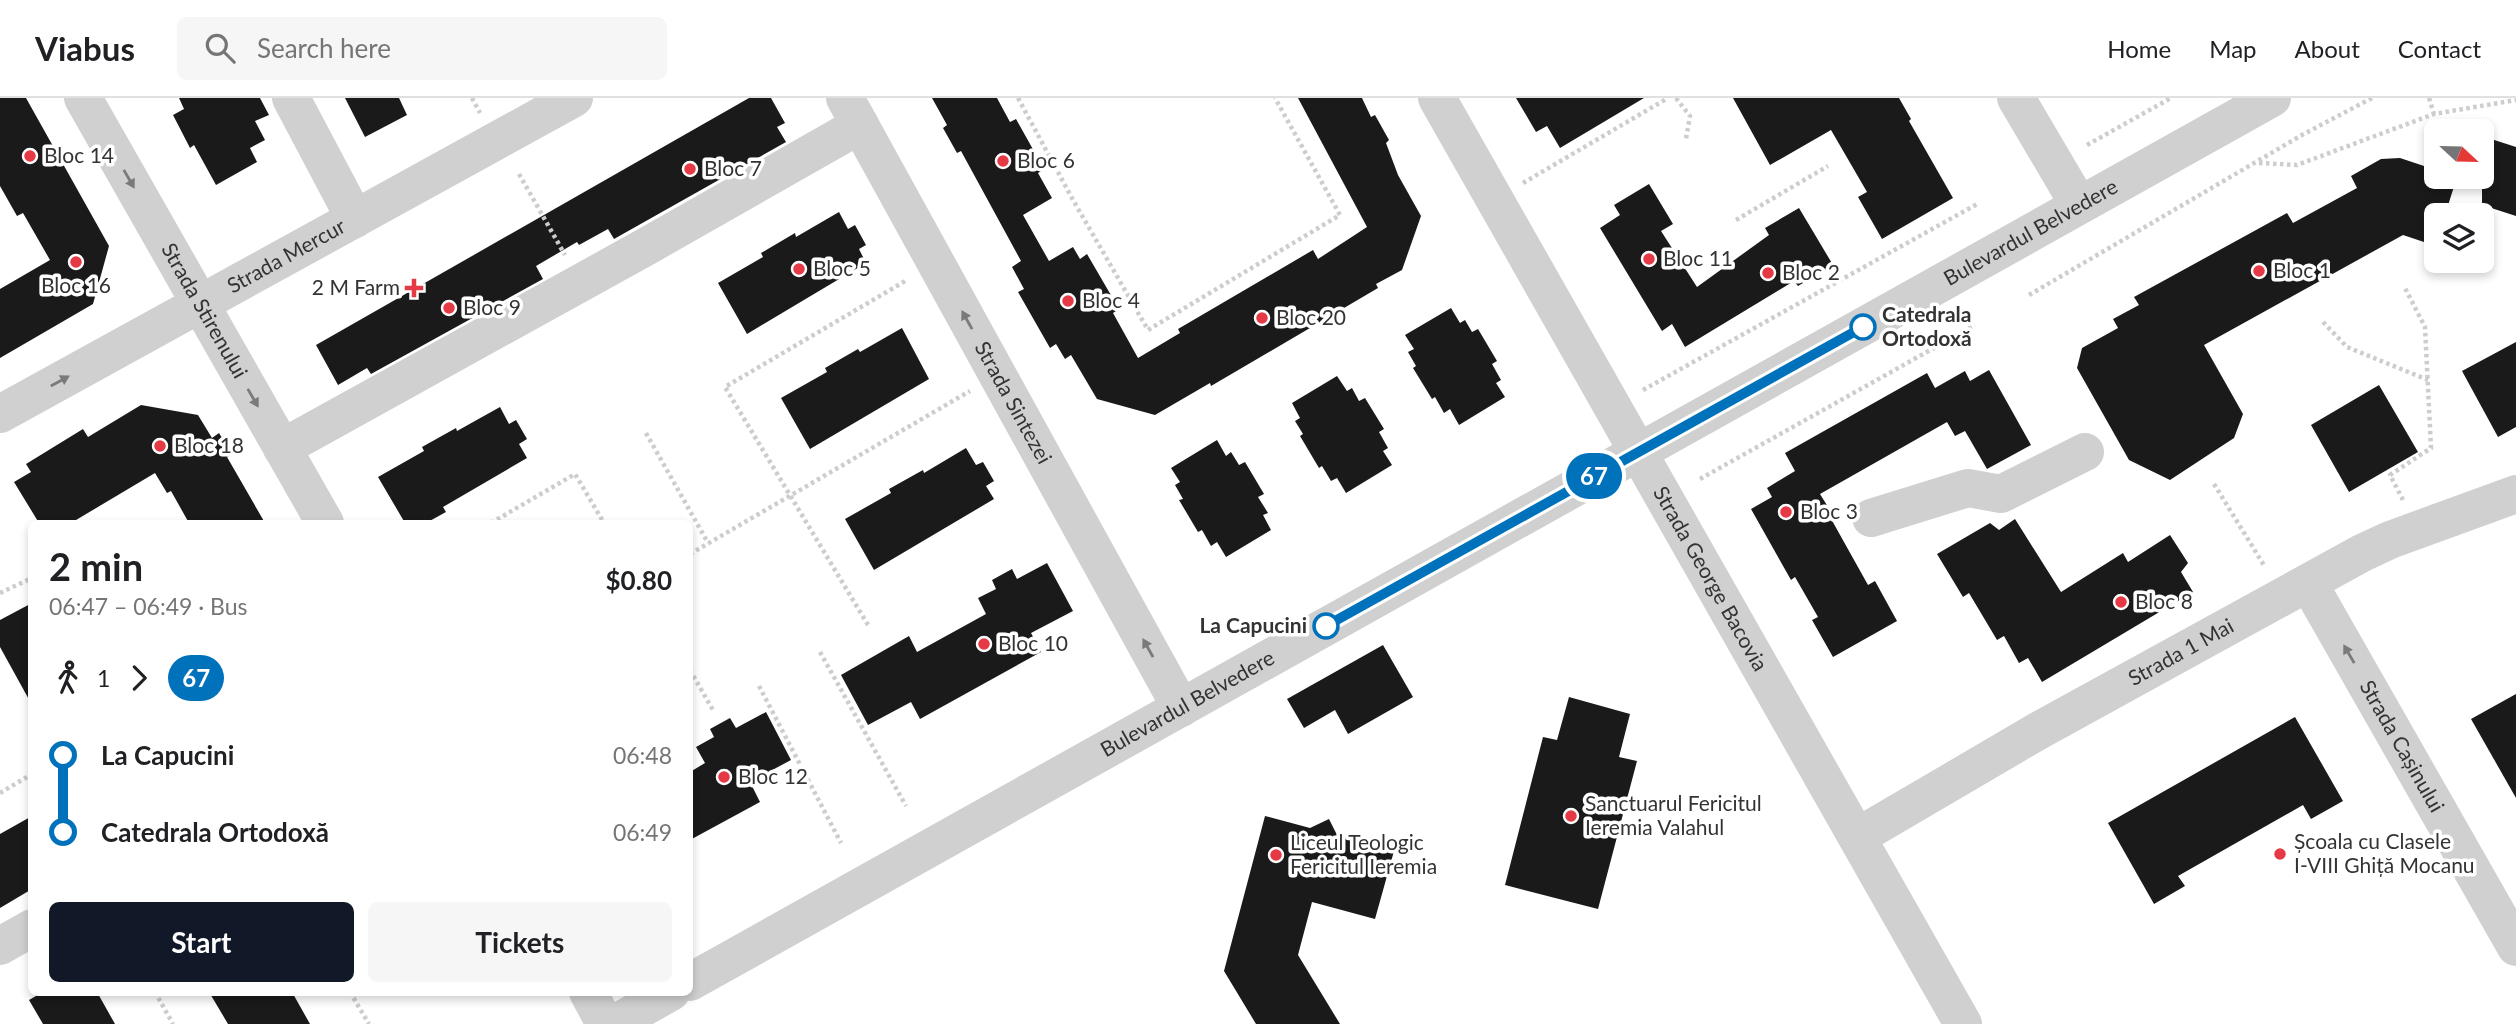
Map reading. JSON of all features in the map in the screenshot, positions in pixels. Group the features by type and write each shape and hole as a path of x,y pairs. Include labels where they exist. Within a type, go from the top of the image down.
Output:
{"street":[{"name":"Strada Stirenului","path":"83,98 323,520"},
{"path":"291,98 355,219"},
{"name":"Strada Mercur","path":"0,414 574,98"},
{"name":"Strada George Bacovia","path":"1437,98 1963,1024"},
{"path":"2016,98 2079,205"},
{"name":"Bulevardul Belvedere","path":"693,980 2272,98"},
{"path":"282,448 580,283 852,112"},
{"name":"Strada Sintezei","path":"852,112 1181,708"},
{"path":"1871,518 1968,488 2001,494 2085,452"},
{"name":"Strada 1 Mai","path":"1857,837 2038,731 2390,540 2516,494"},
{"name":"Strada Cașinului","path":"2296,591 2516,947"},
{"path":"0,946 28,930"},
{"path":"590,996 605,1024"},
{"path":"614,1024 664,996"}],"path":[{"path":"1018,98 1147,330 1340,215 1275,98"},
{"path":"1494,199 1668,98"},
{"path":"1676,98 1690,116 1686,139"},
{"path":"2087,145 2171,98"},
{"path":"2029,295 2302,135 2372,98"},
{"path":"2429,98 2434,114"},
{"path":"2258,163 2297,165 2434,114 2516,100"},
{"path":"1736,220 1828,166"},
{"path":"519,174 580,283"},
{"path":"1643,390 1979,203"},
{"path":"868,625 725,387 936,263"},
{"path":"2390,475 2431,448 2426,327 2404,286"},
{"path":"2323,322 2347,347 2428,380"},
{"path":"1700,479 1975,325"},
{"path":"693,552 997,375"},
{"path":"646,433 708,543"},
{"path":"496,520 575,474 602,520"},
{"path":"2214,484 2296,591"},
{"path":"0,593 28,580"},
{"path":"820,652 906,806"},
{"path":"693,675 714,712"},
{"path":"759,686 841,843"},
{"path":"0,793 28,776"},
{"path":"157,996 173,1024"},
{"path":"353,996 369,1024"}],"building":[{"path":"0,98 26,98 109,246 93,304 0,358 0,289 50,260 23,213 17,216 0,186"},
{"path":"179,98 260,98 269,115 255,121 265,140 250,148 257,162 216,185 194,145 190,148 173,115 184,109"},
{"path":"345,98 399,98 407,115 365,137"},
{"path":"749,98 771,98 785,123 777,127 786,142 614,239 608,229 579,245 577,242 536,266 543,279 371,374 367,368 338,385 316,345"},
{"path":"932,98 997,98 1010,122 1016,119 1044,169 1038,173 1052,198 1023,215 1049,261 1073,247 1080,259 1087,254 1119,309 1113,313 1138,358 1180,333 1178,329 1313,250 1318,259 1367,227 1298,98 1362,98 1371,117 1375,115 1389,140 1386,143 1398,175 1421,216 1402,270 1376,284 1378,288 1211,386 1210,383 1155,415 1097,399 1071,355 1065,359 1056,344 1050,348 1018,292 1024,289 1012,267 1021,261 961,151 957,153 943,128 947,125"},
{"path":"1516,98 1644,98 1560,148 1547,126 1536,132"},
{"path":"1733,98 1899,98 1911,119 1909,121 1953,198 1882,239 1858,197 1867,192 1831,130 1770,165"},
{"path":"2494,140 2516,147 2516,216 2494,209 2494,203 2482,203 2482,189 2494,189"},
{"name":"Bloc 1","path":"2400,158 2424,166 2424,189 2453,189 2449,203 2424,203 2424,242 2403,235 2204,345 2243,414 2234,438 2170,480 2129,460 2077,368 2082,348 2118,328 2113,319 2139,305 2134,297 2287,213 2293,223 2357,188 2351,176 2381,159"},
{"path":"1649,184 1673,224 1661,231 1697,287 1769,235 1765,228 1799,208 1833,265 1798,286 1794,281 1685,347 1672,324 1662,331 1600,228 1620,215 1614,205"},
{"name":"Bloc 5","path":"839,212 848,229 855,225 866,245 859,249 866,263 747,334 718,283 763,257 761,253 795,233 796,237"},
{"path":"1451,308 1460,323 1465,320 1472,332 1478,329 1497,361 1492,364 1501,380 1496,383 1505,397 1459,425 1450,409 1444,413 1435,397 1432,399 1413,368 1416,366 1408,352 1414,349 1405,335"},
{"path":"902,328 929,379 810,449 781,398 827,372 825,368"},
{"path":"2516,342 2516,427 2498,437 2462,371"},
{"name":"Bloc 3","path":"1989,370 2031,445 1987,469 1965,431 1955,436 1947,422 1820,494 1828,507 1825,508 1868,585 1875,581 1897,621 1833,657 1812,620 1818,617 1795,577 1791,580 1751,509 1772,497 1767,488 1795,471 1785,453 1927,373 1935,388 1965,371 1970,381"},
{"path":"1337,376 1347,391 1352,388 1359,401 1365,398 1384,429 1379,432 1388,448 1383,451 1392,465 1346,493 1337,478 1331,481 1322,466 1319,468 1300,436 1303,434 1295,421 1300,418 1292,403"},
{"path":"2379,385 2418,452 2349,492 2311,425"},
{"path":"141,405 198,415 212,438 219,433 232,454 227,457 263,520 187,520 171,491 167,493 155,473 76,520 37,520 14,482 31,472 26,464 83,429 88,437"},
{"path":"500,407 509,424 516,420 527,439 519,444 527,458 443,507 446,512 431,520 403,520 378,477 424,451 422,447 456,428 457,431"},
{"path":"1217,440 1226,456 1231,452 1239,465 1245,462 1264,494 1258,497 1268,513 1263,515 1271,530 1226,557 1217,542 1211,546 1202,530 1198,532 1179,500 1183,499 1175,485 1180,482 1171,468"},
{"path":"966,448 976,465 983,462 994,481 986,486 994,499 874,570 845,519 891,493 889,489 923,470 924,473"},
{"name":"Bloc 8","path":"2015,519 2061,592 2123,553 2128,562 2170,535 2188,563 2181,572 2193,592 2042,682 2028,658 2019,663 2004,636 1997,640 1969,593 1963,597 1937,554 1990,523 1999,530"},
{"name":"Bloc 10","path":"1047,563 1073,611 1031,633 1041,652 920,719 911,702 868,725 841,675 909,636 917,652 986,614 978,598 996,589 992,580 1012,569 1017,579"},
{"path":"28,605 28,698 0,647 0,620"},
{"path":"1383,645 1413,697 1348,734 1335,710 1304,728 1287,699"},
{"path":"2516,694 2516,798 2471,719"},
{"path":"1569,697 1630,714 1619,757 1637,761 1598,909 1505,885 1543,737 1557,740"},
{"name":"Bloc 12","path":"766,712 791,760 750,782 760,802 693,838 693,770 705,763 696,747 714,737 710,729 730,718 736,728"},
{"path":"2295,717 2343,801 2311,819 2303,805 2178,876 2185,886 2154,904 2108,823"},
{"path":"1265,816 1310,828 1329,819 1337,835 1394,851 1375,919 1312,902 1298,955 1340,1024 1256,1024 1224,971"},
{"path":"28,818 28,891 0,908 0,834"},
{"path":"36,996 99,996 115,1024 43,1024 29,1000"},
{"path":"211,996 294,996 310,1024 228,1024"}],"bus line":[{"name":"67","path":"1326,626 1863,327"}],"place":[{"name":"Bloc 14","path":"30,156"},
{"name":"Bloc 6","path":"1003,161"},
{"name":"Bloc 7","path":"690,169"},
{"name":"Bloc 11","path":"1649,259"},
{"name":"Bloc 16","path":"76,262"},
{"name":"Bloc 5","path":"799,269"},
{"name":"Bloc 1","path":"2259,271"},
{"name":"Bloc 2","path":"1768,273"},
{"name":"2 M Farm","path":"414,288"},
{"name":"Bloc 4","path":"1068,301"},
{"name":"Bloc 9","path":"449,308"},
{"name":"Bloc 20","path":"1262,318"},
{"name":"Catedrala Ortodoxă","path":"1863,327"},
{"name":"Bloc 18","path":"160,446"},
{"name":"Bloc 3","path":"1786,512"},
{"name":"Bloc 8","path":"2121,602"},
{"name":"La Capucini","path":"1326,626"},
{"name":"Bloc 10","path":"984,644"},
{"name":"Bloc 12","path":"724,777"},
{"name":"Sanctuarul Fericitul Ieremia Valahul","path":"1571,816"},
{"name":"Școala cu Clasele I-VIII Ghiță Mocanu","path":"2280,854"},
{"name":"Liceul Teologic Fericitul Ieremia","path":"1276,855"}]}
